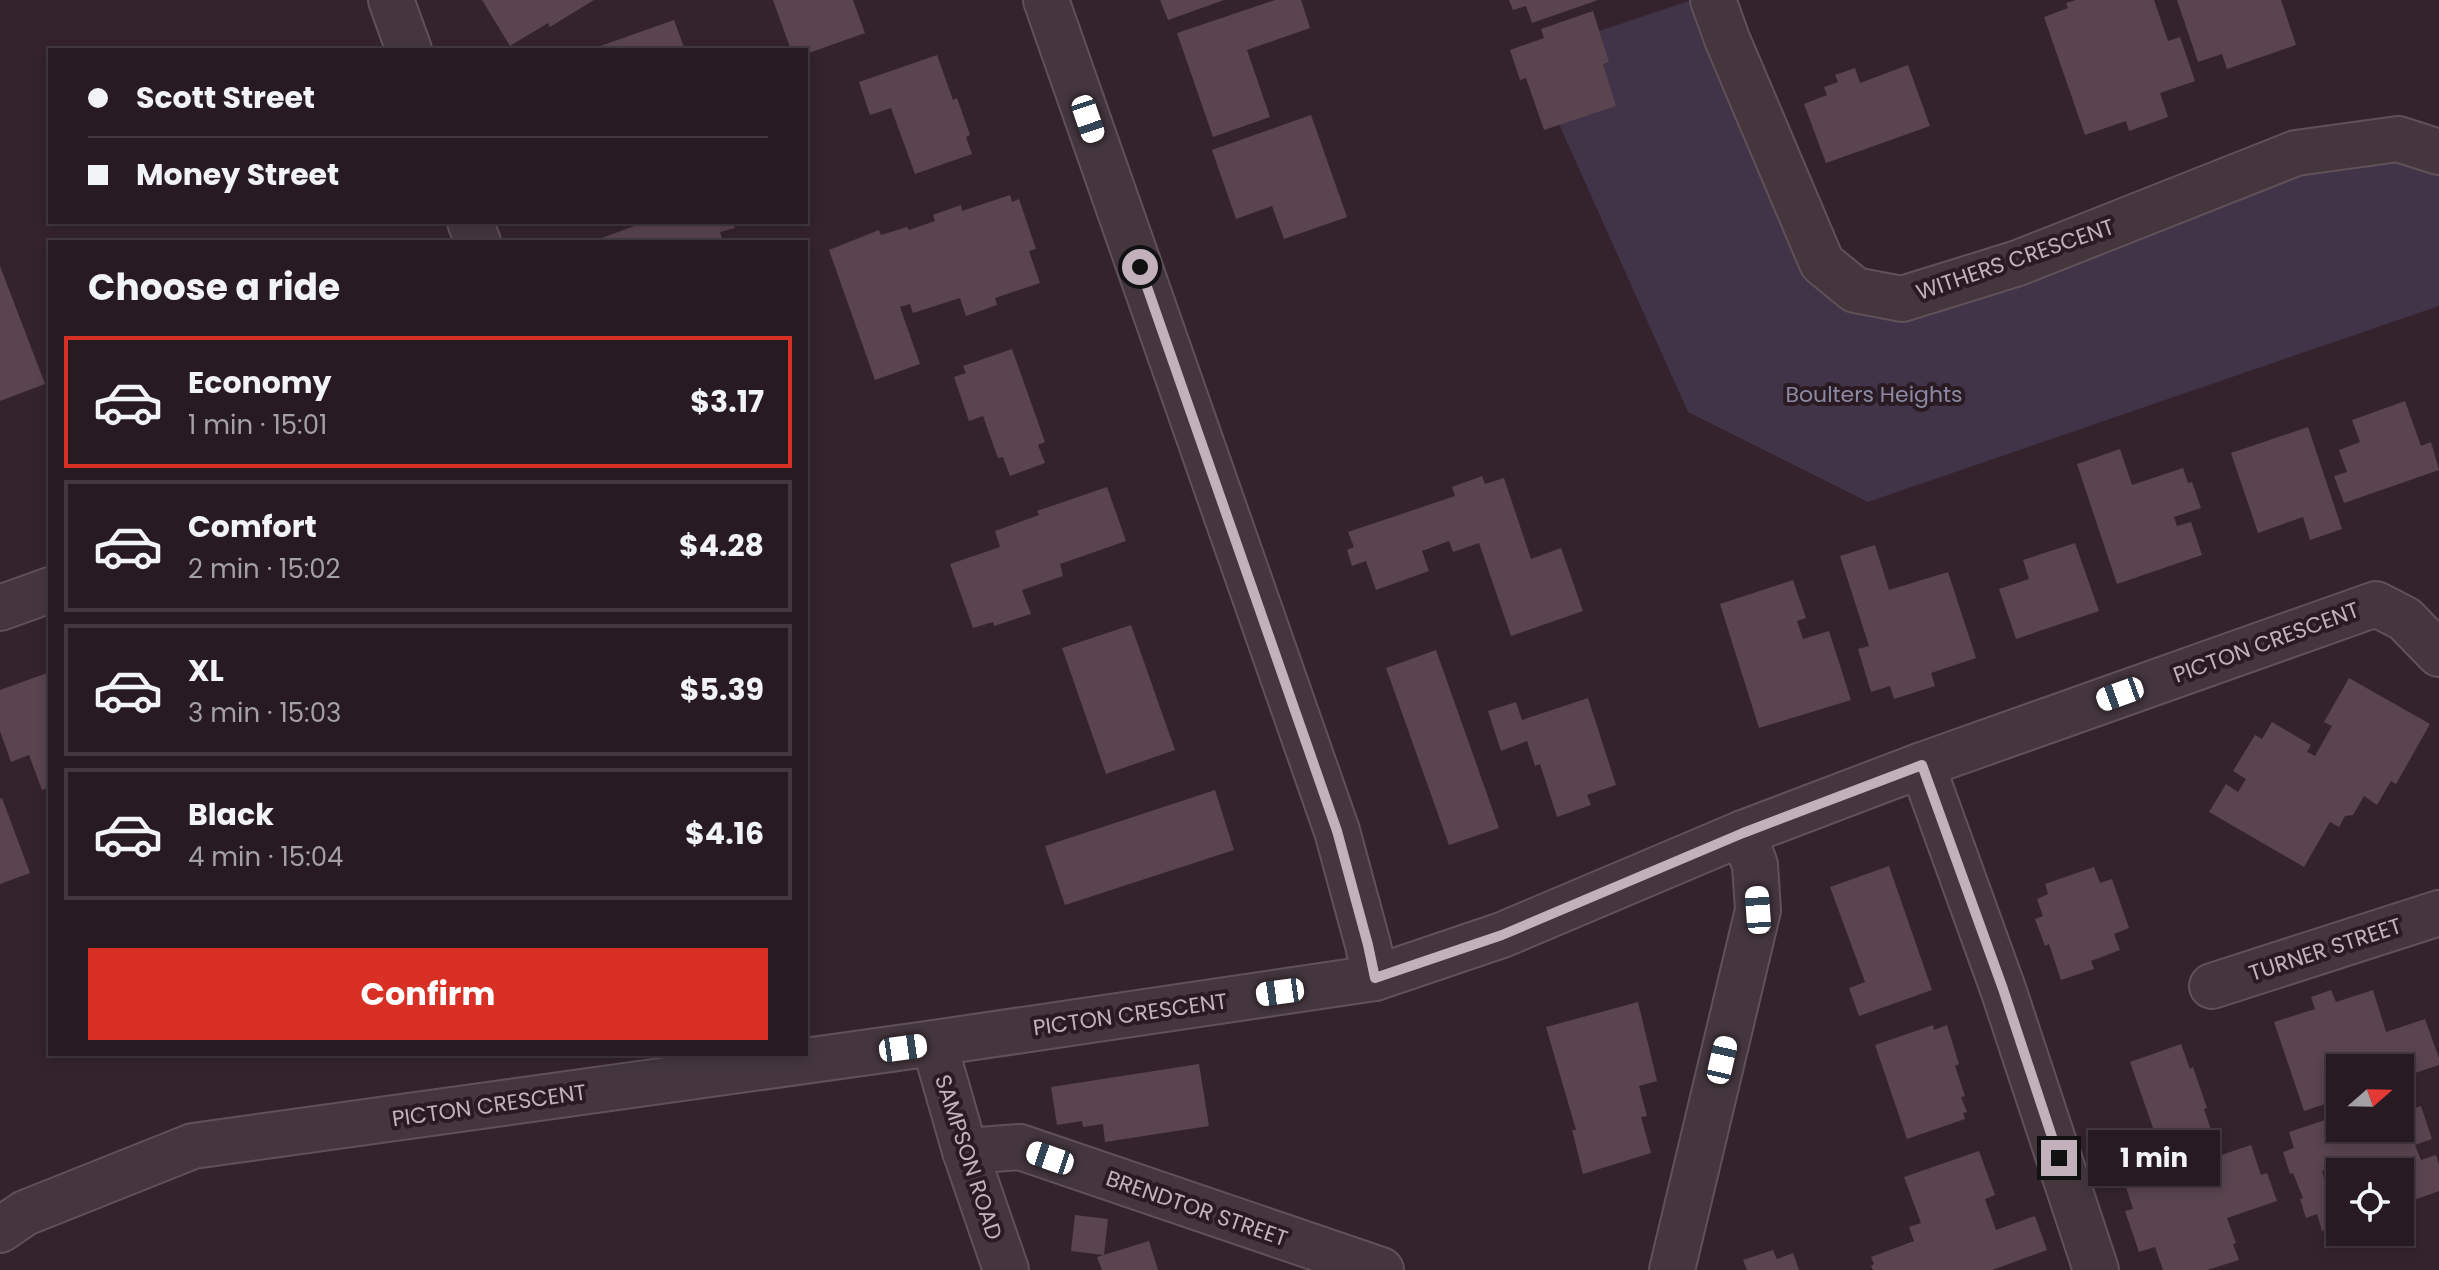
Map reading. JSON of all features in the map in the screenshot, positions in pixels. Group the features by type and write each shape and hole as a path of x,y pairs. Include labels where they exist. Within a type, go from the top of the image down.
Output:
{"street":[{"path":"391,0 408,48"},
{"path":"1046,0 1337,831 1375,978"},
{"name":"WITHERS CRESCENT","path":"1713,0 1822,263 1855,290 1902,299 2018,263 2296,153 2398,139 2439,152"},
{"path":"0,608 48,591"},
{"name":"PICTON CRESCENT","path":"0,1230 25,1213 193,1146 1375,978 1502,935 1743,833 1922,765 2376,604 2405,619 2439,654"},
{"path":"1922,765 2003,989 2096,1270"},
{"path":"1672,1270 1758,910 1755,865 1743,833"},
{"name":"TURNER STREET","path":"2212,986 2439,913"},
{"name":"SAMPSON ROAD","path":"934,1043 965,1151 1006,1270"},
{"name":"BRENDTOR STREET","path":"965,1151 1020,1147 1381,1270"}],"green space":[{"name":"Boulters Heights","path":"1692,0 1822,263 1901,299 2296,153 2439,152 2439,306 1868,502 1688,412 1528,55"}],"building":[{"path":"482,0 594,0 550,27 548,23 510,46"},
{"path":"773,0 853,0 865,33 808,53 808,48 790,48"},
{"path":"1160,0 1224,0 1168,20"},
{"path":"1275,0 1301,0 1310,28 1247,50 1270,117 1213,137 1177,33"},
{"path":"1509,0 1598,0 1532,23 1526,6 1513,10"},
{"path":"2076,0 2154,0 2168,41 2180,37 2195,81 2160,93 2168,117 2129,131 2126,121 2085,135 2044,17 2068,8 2066,3"},
{"path":"2177,0 2281,0 2296,45 2227,69 2222,54 2198,62"},
{"path":"1593,11 1609,62 1603,64 1616,106 1544,130 1526,78 1520,80 1510,50 1544,38 1541,29"},
{"path":"674,20 684,48 595,48"},
{"path":"937,55 953,100 957,98 970,135 966,137 972,154 915,174 891,108 870,115 859,82"},
{"path":"1908,65 1930,126 1826,163 1804,104 1827,95 1824,87 1838,82 1835,75 1855,68 1860,83"},
{"path":"1311,115 1347,217 1284,239 1272,206 1236,219 1212,150"},
{"path":"1010,195 1012,202 1019,199 1036,249 1029,251 1040,283 995,298 997,305 966,316 960,298 913,313 910,304 900,307 920,364 875,380 829,250 879,230 881,235 907,227 909,230 935,221 933,215 961,205 962,211"},
{"path":"640,224 734,224 735,228 720,232 722,240 596,240"},
{"path":"0,266 45,384 0,401"},
{"path":"1012,349 1045,442 1038,445 1045,463 1010,476 1003,457 998,458 983,416 969,421 954,377 966,373 963,366"},
{"path":"2405,401 2421,446 2431,442 2439,470 2344,503 2334,476 2347,472 2339,450 2360,442 2352,420"},
{"path":"2308,427 2342,529 2310,540 2303,517 2258,533 2231,453"},
{"path":"2120,449 2132,485 2183,468 2188,483 2192,482 2201,508 2174,517 2177,526 2191,522 2202,555 2117,584 2077,464"},
{"path":"1482,476 1485,484 1504,478 1531,559 1561,548 1583,611 1511,636 1479,543 1453,552 1449,541 1422,551 1429,571 1376,590 1366,561 1352,566 1347,550 1354,547 1348,532 1455,496 1452,487"},
{"path":"1107,487 1126,541 1060,564 1063,576 1022,590 1031,614 994,626 993,622 973,628 950,564 1000,547 995,531 1039,515 1037,511"},
{"path":"2075,543 2099,611 2016,639 1999,589 2029,579 2023,560"},
{"path":"1875,545 1889,590 1948,572 1976,658 1931,673 1935,686 1894,699 1890,686 1871,692 1858,649 1869,646 1840,556"},
{"path":"1793,580 1806,618 1797,621 1803,639 1829,631 1851,700 1759,728 1720,604"},
{"path":"1131,625 1175,750 1106,774 1062,648"},
{"path":"1436,650 1499,828 1449,845 1386,668"},
{"path":"48,673 48,788 42,790 29,755 11,762 0,731 0,690"},
{"path":"2349,678 2430,724 2396,784 2391,781 2377,805 2364,796 2353,815 2345,816 2339,827 2330,822 2304,867 2209,812 2226,784 2238,792 2246,779 2233,771 2255,735 2262,739 2272,722 2311,745 2307,752 2315,756 2332,726 2324,722"},
{"path":"1588,698 1616,785 1587,795 1591,805 1557,817 1540,764 1535,766 1527,741 1501,751 1488,711 1516,702 1522,720"},
{"path":"1215,790 1234,850 1065,905 1045,846"},
{"path":"0,799 30,873 0,884"},
{"path":"1889,866 1932,990 1859,1016 1849,988 1865,982 1830,887"},
{"path":"2094,867 2100,883 2112,879 2129,928 2114,934 2120,950 2091,961 2094,969 2061,980 2049,944 2045,946 2035,919 2043,916 2037,899 2048,894 2045,884"},
{"path":"2331,990 2336,1002 2373,990 2386,1032 2425,1019 2439,1065 2414,1073 2414,1054 2326,1054 2326,1104 2304,1111 2274,1022 2315,1009 2311,997"},
{"path":"1638,1002 1657,1081 1639,1086 1647,1116 1641,1117 1651,1153 1583,1174 1572,1130 1576,1130 1546,1027"},
{"path":"1933,1025 1934,1030 1947,1025 1959,1064 1955,1066 1967,1112 1963,1113 1965,1119 1907,1139 1875,1045"},
{"path":"2181,1044 2190,1069 2193,1067 2212,1133 2161,1151 2130,1062"},
{"path":"1199,1064 1209,1126 1105,1142 1103,1124 1083,1127 1082,1121 1057,1125 1051,1087"},
{"path":"2421,1106 2432,1139 2415,1145 2421,1160 2436,1155 2439,1191 2414,1200 2414,1158 2326,1158 2326,1169 2322,1171 2326,1182 2326,1230 2322,1231 2317,1214 2306,1218 2300,1199 2303,1198 2293,1173 2290,1174 2283,1152 2294,1148 2289,1132 2326,1120 2326,1142 2414,1142 2414,1108"},
{"path":"2251,1145 2261,1175 2267,1173 2277,1201 2227,1218 2239,1260 2207,1270 2163,1270 2155,1247 2139,1252 2125,1211 2133,1209 2126,1187"},
{"path":"1979,1151 1995,1195 1985,1199 1996,1230 2035,1216 2047,1250 1992,1270 1873,1270 1871,1257 1914,1241 1909,1227 1921,1223 1904,1177"},
{"path":"1075,1215 1108,1219 1104,1255 1071,1251"},
{"path":"1149,1241 1158,1270 1102,1270 1097,1257"},
{"path":"1773,1250 1777,1259 1793,1253 1799,1270 1747,1270 1743,1260"}],"route":[{"path":"1140,267 1337,831 1375,978 1502,935 1743,833 1922,765 2003,989 2059,1158"}]}
